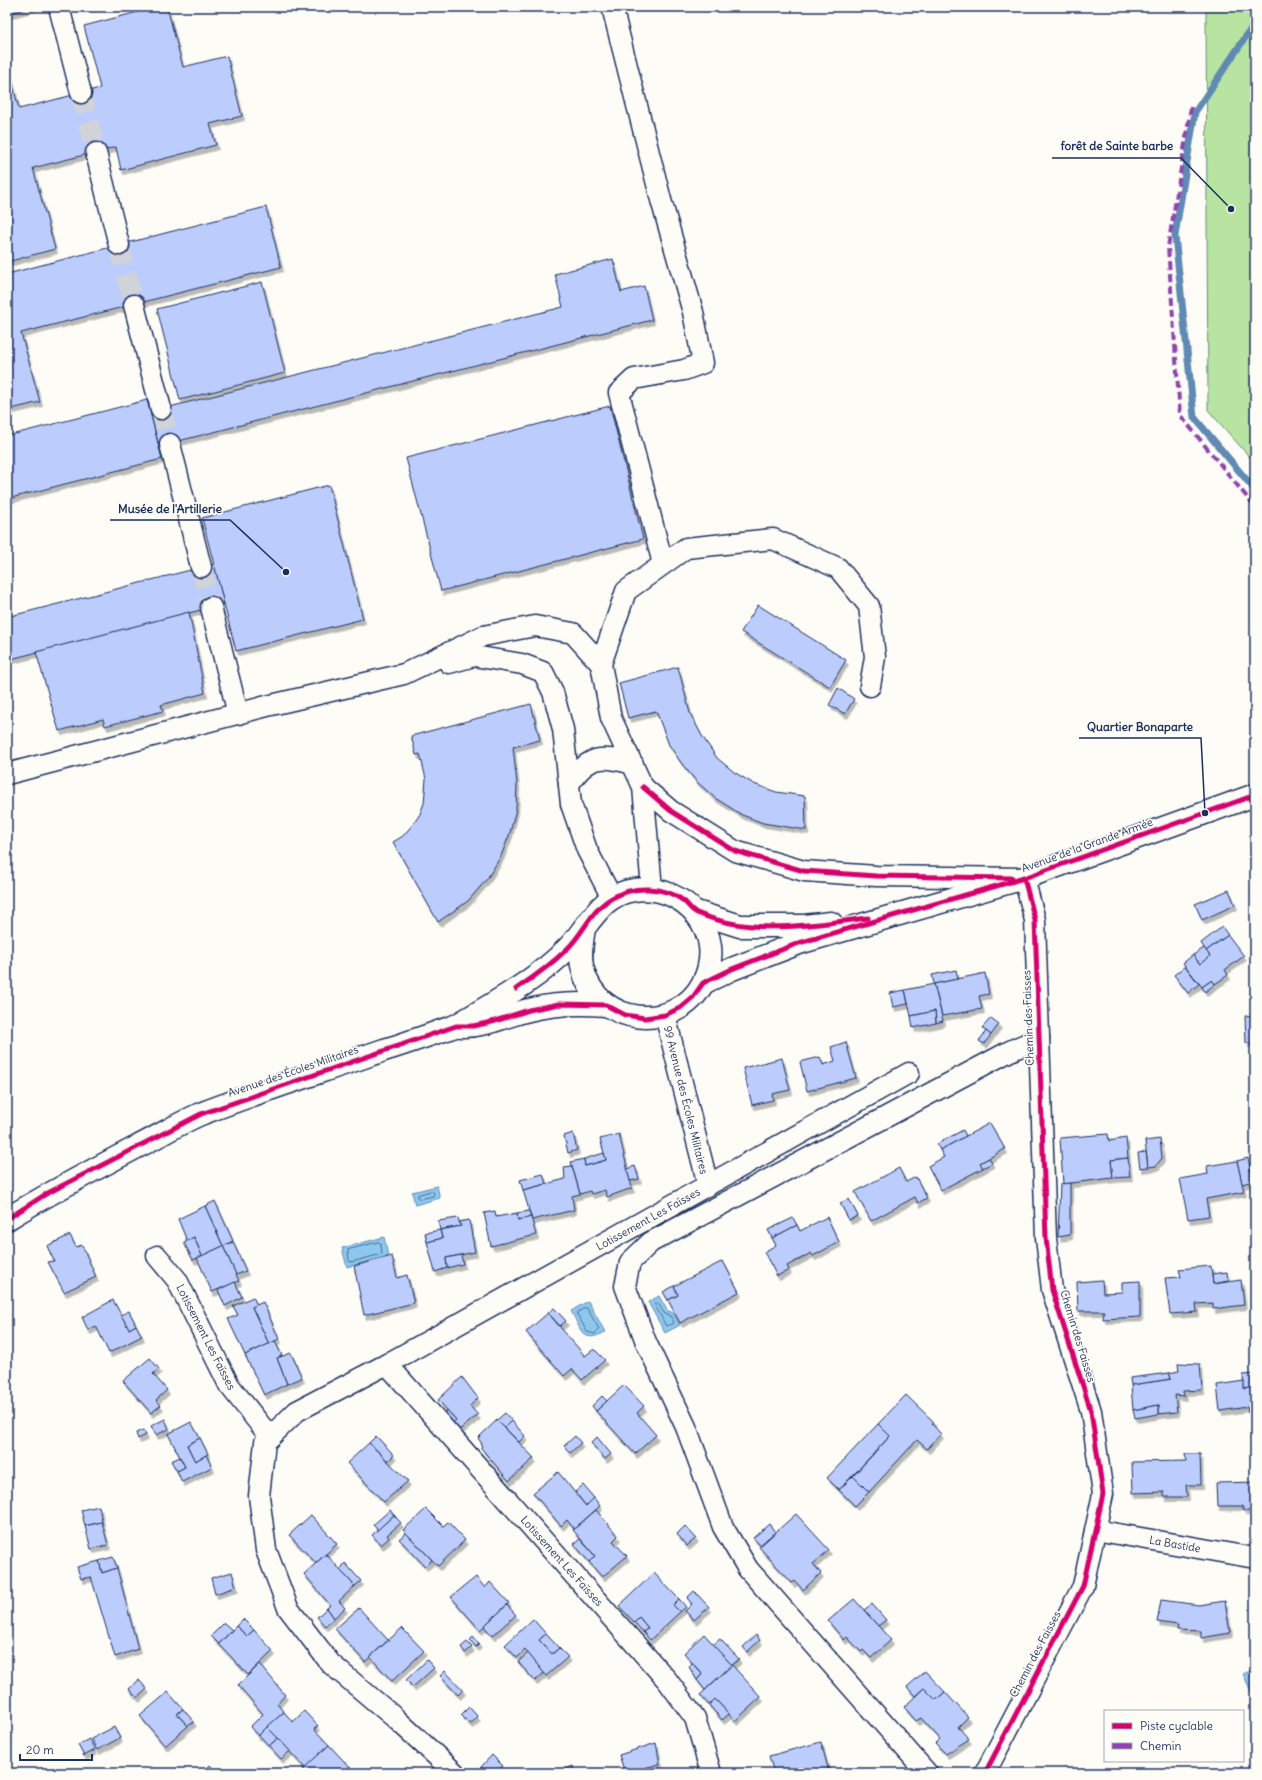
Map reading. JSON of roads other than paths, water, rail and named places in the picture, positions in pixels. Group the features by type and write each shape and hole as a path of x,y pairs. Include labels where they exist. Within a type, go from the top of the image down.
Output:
{"street":[{"path":"59,7 81,93"},
{"path":"612,7 661,200 693,312 702,363 684,370 634,379 619,393 663,564"},
{"path":"96,153 119,245"},
{"path":"134,304 161,409"},
{"path":"170,444 201,567"},
{"path":"652,889 643,787 612,718 601,664 626,591 686,548 772,540 838,568 869,606 875,656 870,686"},
{"path":"211,607 238,714"},
{"path":"404,674 483,636 535,626 573,633 601,664"},
{"path":"7,774 238,714 474,656 522,664 543,672 553,692 563,729 571,804 587,850 612,898"},
{"path":"569,784 579,769 594,760 612,758 633,764"},
{"path":"643,787 672,811 735,851 804,871 876,876 1024,878"},
{"name":"Avenue de la Grande Armée","path":"703,983 732,969 800,943 1024,878 1255,795"},
{"name":"Chemin des Faisses","path":"985,1773 1083,1586 1103,1494 1091,1411 1052,1290 1047,1245 1035,920 1024,878"},
{"path":"652,889 669,893 684,901 696,912 705,928 710,947 709,965 703,983 693,997 680,1008 665,1015 645,1018 625,1015 606,1005 592,990 583,970 581,949 584,928 596,911 612,898 631,890 652,889"},
{"name":"Avenue de la Grande Armée","path":"696,912 740,926 812,925 901,913"},
{"name":"Avenue des Écoles Militaires","path":"7,1219 46,1194 200,1114 456,1026 530,979 569,947 584,928"},
{"name":"Avenue des Écoles Militaires","path":"456,1026 473,1026 492,1022 529,1010 559,1004 606,1005"},
{"name":"99 Avenue des Écoles Militaires","path":"665,1015 708,1185"},
{"path":"927,1773 748,1569 723,1527 686,1427 646,1342 624,1286 630,1262 651,1242 1010,1051 1039,1038"},
{"name":"Lotissement Les Faïsses","path":"455,1773 395,1718 331,1664 288,1608 266,1550 259,1496 265,1442 297,1411 387,1364 910,1073"},
{"name":"Lotissement Les Faïsses","path":"157,1256 177,1280 229,1384 270,1437"},
{"name":"Lotissement Les Faïsses","path":"387,1364 667,1680 695,1718 711,1773"},
{"name":"La Bastide","path":"1095,1530 1255,1558"}],"water":[{"path":"437,1186 440,1198 415,1205 412,1192"},
{"path":"384,1237 388,1256 347,1267 342,1248"},
{"path":"659,1296 667,1310 673,1313 680,1325 665,1333 648,1302"},
{"path":"588,1301 605,1332 597,1336 591,1337 583,1333 571,1311"},
{"path":"1255,1669 1255,1700 1243,1674"}],"waterway":[{"path":"1255,23 1195,112 1175,236 1194,417 1255,490"}],"tunnel":[{"path":"81,93 96,153"},
{"path":"119,245 134,305"},
{"path":"161,409 170,444"},
{"path":"201,567 211,607"}],"place":[{"name":"forêt de Sainte barbe","path":"1231,209"},
{"name":"Musée de l'Artillerie","path":"286,572"},
{"name":"Quartier Bonaparte","path":"1205,813"}]}
